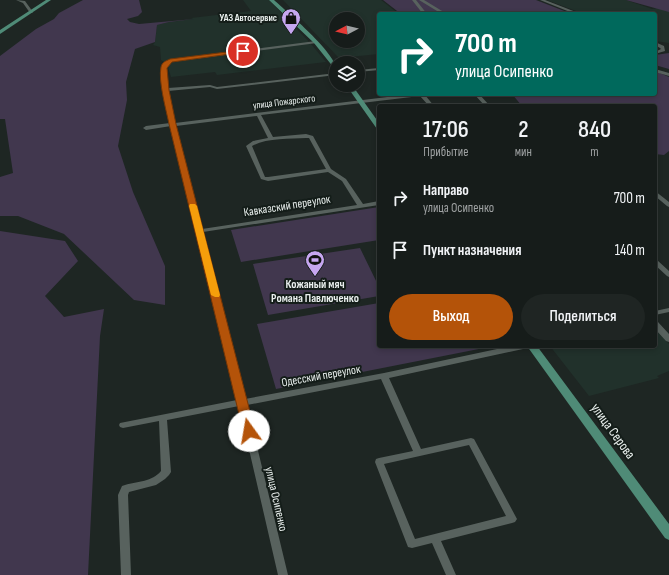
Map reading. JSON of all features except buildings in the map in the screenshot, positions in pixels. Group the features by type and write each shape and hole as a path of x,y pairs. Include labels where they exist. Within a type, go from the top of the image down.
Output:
{"main road":[{"path":"0,32 49,0"},
{"path":"271,0 316,42 329,58"},
{"path":"354,92 377,125"},
{"name":"улица Серова","path":"533,348 669,534"}],"street":[{"path":"18,0 24,2 31,12"},
{"path":"414,0 424,12"},
{"path":"421,0 442,12"},
{"path":"542,0 574,12"},
{"name":"улица Осипенко","path":"283,575 173,124 166,90 164,68 165,64 170,61 316,42"},
{"path":"657,44 663,50 657,52"},
{"path":"365,71 377,69"},
{"path":"657,71 669,75"},
{"path":"166,90 210,86 217,88 329,75"},
{"name":"улица Пожарского","path":"146,128 407,96"},
{"path":"424,96 430,104"},
{"path":"478,96 486,104"},
{"path":"258,114 271,139"},
{"path":"329,170 268,179 263,178 249,146 255,142 271,139 311,137 329,170 344,180 361,206"},
{"path":"657,195 669,205"},
{"name":"Кавказский переулок","path":"199,231 377,203"},
{"path":"657,263 669,275"},
{"path":"657,313 669,310"},
{"path":"657,326 669,339"},
{"name":"Одесский переулок","path":"123,425 384,376 520,348"},
{"path":"384,376 418,453"},
{"path":"126,575 123,495 125,489 155,482 162,479 166,472 163,417"},
{"path":"471,441 512,518 412,544 379,462 418,453 471,441"},
{"path":"435,538 451,575"}],"shaded area":[{"path":"83,0 139,0 142,12 138,16 127,19 130,22 139,24 194,19 157,25 155,42 135,49 126,82 127,100 118,146 133,192 165,266 165,305 134,300 64,234 18,216 0,216 0,177 13,173 5,119 0,119 0,56 36,29 54,19 59,13"},
{"path":"243,0 269,0 326,62 217,75 215,72 171,77 167,64 161,60 160,47 153,45 155,42 157,25 193,19 191,18 251,11"},
{"path":"283,0 381,0 396,12 377,12 377,54 337,56 329,48 365,48 365,12 329,12 329,48"},
{"path":"383,0 536,0 567,12 398,12"},
{"path":"547,0 626,0 652,9 669,6 669,43 657,41 657,12 579,12"},
{"path":"626,0 669,0 669,12"},
{"path":"669,53 669,69 657,66 657,55"},
{"path":"657,72 669,77 669,151 664,155 657,154 657,104 520,104 514,96 657,96"},
{"path":"377,207 377,240 241,262 231,230"},
{"path":"0,231 65,241 78,261 45,296 64,317 104,309 100,336 88,575 0,575"},
{"name":"Кожаный мяч Романа Павлюченко","path":"360,248 377,283 377,296 268,315 253,264"},
{"path":"377,303 377,348 484,348 276,389 257,324"},
{"path":"657,331 669,344 669,371 657,376 659,378 589,396 552,348 657,348"}],"slow traffic":[{"path":"193,206 215,295"}],"place":[{"name":"УАЗ Автосервис","path":"291,35"},
{"name":"Кожаный мяч Романа Павлюченко","path":"315,277"}],"route":[{"path":"243,51 170,61 165,64 164,68 166,90 173,124 249,431"}]}
